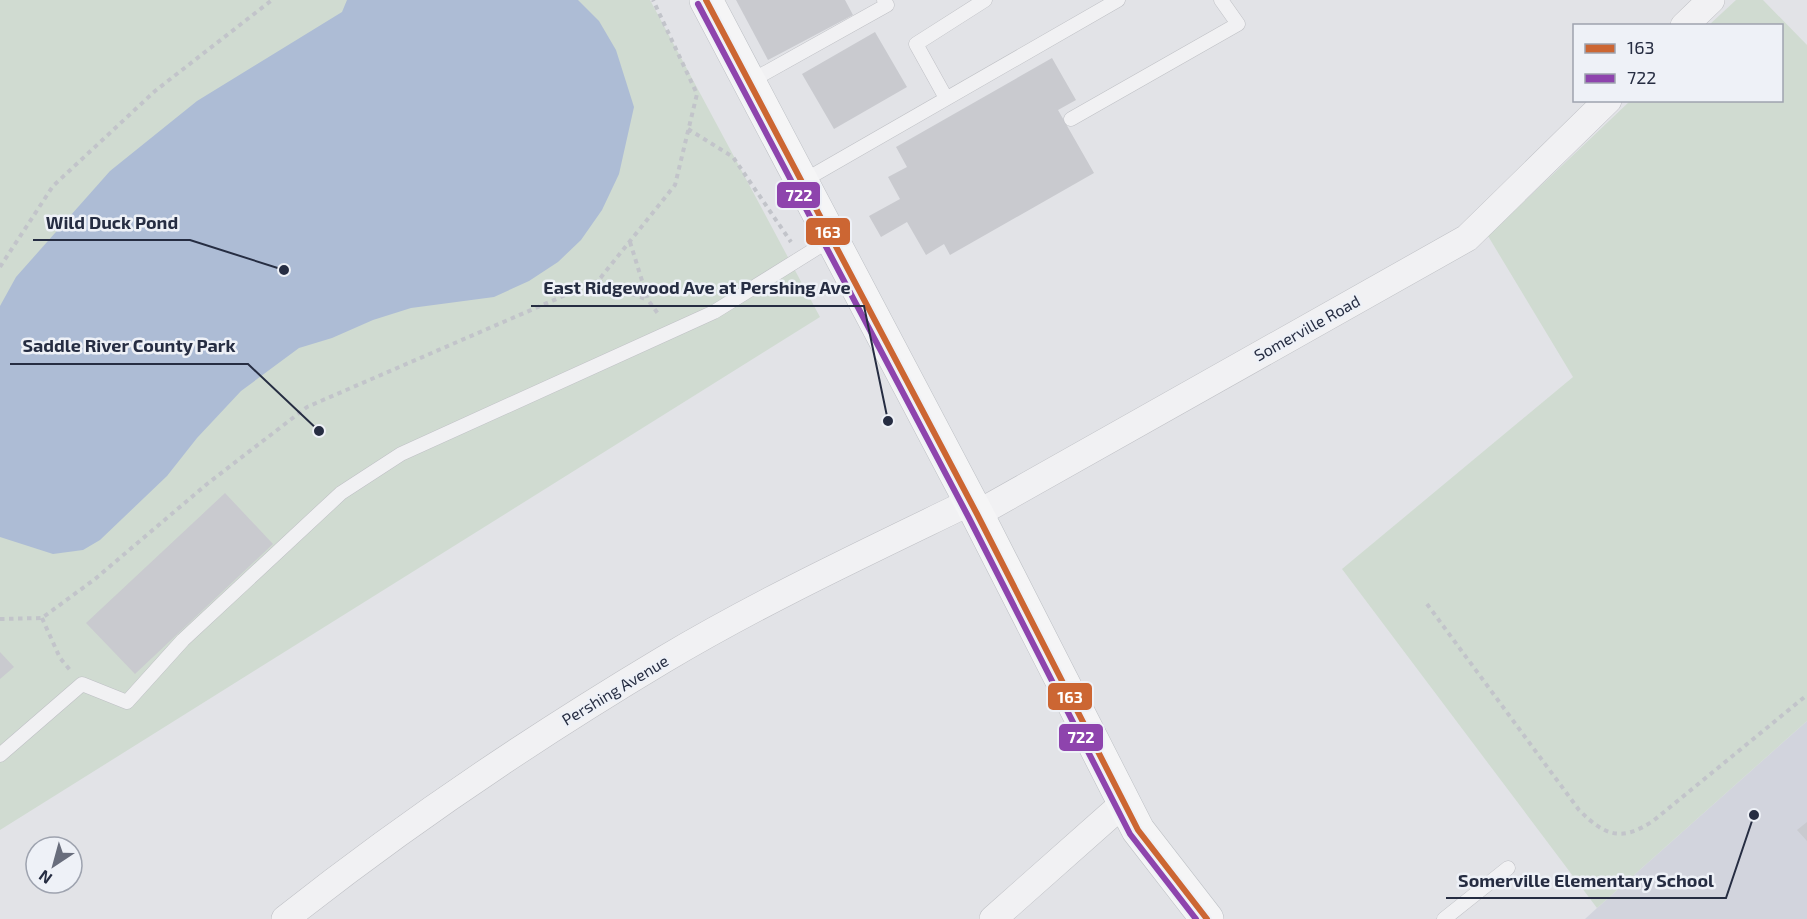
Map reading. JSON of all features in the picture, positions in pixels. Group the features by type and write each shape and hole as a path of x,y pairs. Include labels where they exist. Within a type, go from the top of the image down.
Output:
{"main road":[{"path":"706,0 973,508 1138,830 1207,919"}],"street":[{"path":"1686,24 1711,0"},
{"name":"Somerville Road","path":"973,508 1467,238 1606,102"},
{"name":"Pershing Avenue","path":"285,919 469,783 665,659 801,585 973,508"},
{"path":"993,919 1125,802"}],"lane":[{"path":"748,82 887,5 884,0"},
{"path":"946,98 916,44 985,0"},
{"path":"802,181 946,98 1100,4 1118,0"},
{"path":"1071,119 1238,24 1221,0"},
{"path":"0,755 82,684 127,702 183,640 340,493 400,454 714,312 832,238"},
{"path":"1444,919 1508,868"}],"path":[{"path":"0,267 52,186 155,91 272,0"},
{"path":"0,620 42,618 95,579 207,484 308,407 598,281 675,185 697,94 653,0"},
{"path":"688,129 733,157 801,258"},
{"path":"630,241 648,300 672,331"},
{"path":"598,281 648,300"},
{"path":"1427,604 1579,810 1591,823 1611,833 1636,832 1653,821 1807,695"},
{"path":"42,618 60,658 82,684"}],"shaded area":[{"path":"0,0 650,0 820,317 0,830"},
{"path":"1736,0 1763,0 1807,45 1807,721 1597,908 1342,569 1573,377 1488,236 1629,102 1783,102 1783,24 1710,24"},
{"path":"1807,721 1807,919 1585,919 1597,908"}],"water":[{"path":"347,0 578,0 599,21 616,50 634,107 619,174 602,210 581,240 558,262 529,281 494,297 411,308 299,348 241,391 197,438 167,476 100,540 83,550 53,554 0,537 0,306 16,277 110,171 197,101 342,12"}],"building":[{"path":"736,0 845,0 853,15 768,60"},
{"path":"875,32 907,87 834,129 802,74"},
{"path":"1052,58 1076,100 1058,110 1094,173 950,255 944,244 926,255 907,222 881,237 869,216 900,199 888,177 907,167 896,147"},
{"path":"225,493 273,544 135,674 86,623"},
{"path":"0,652 14,667 0,679"},
{"path":"1807,822 1807,841 1797,830"}],"transit line":[{"name":"163","path":"706,0 977,514 1138,830 1207,919"},
{"name":"722","path":"698,4 969,518 1130,834 1196,919"}],"place":[{"name":"Wild Duck Pond","path":"284,270"},
{"name":"East Ridgewood Ave at Pershing Ave","path":"888,421"},
{"name":"Saddle River County Park","path":"319,431"},
{"name":"Somerville Elementary School","path":"1754,815"}]}
